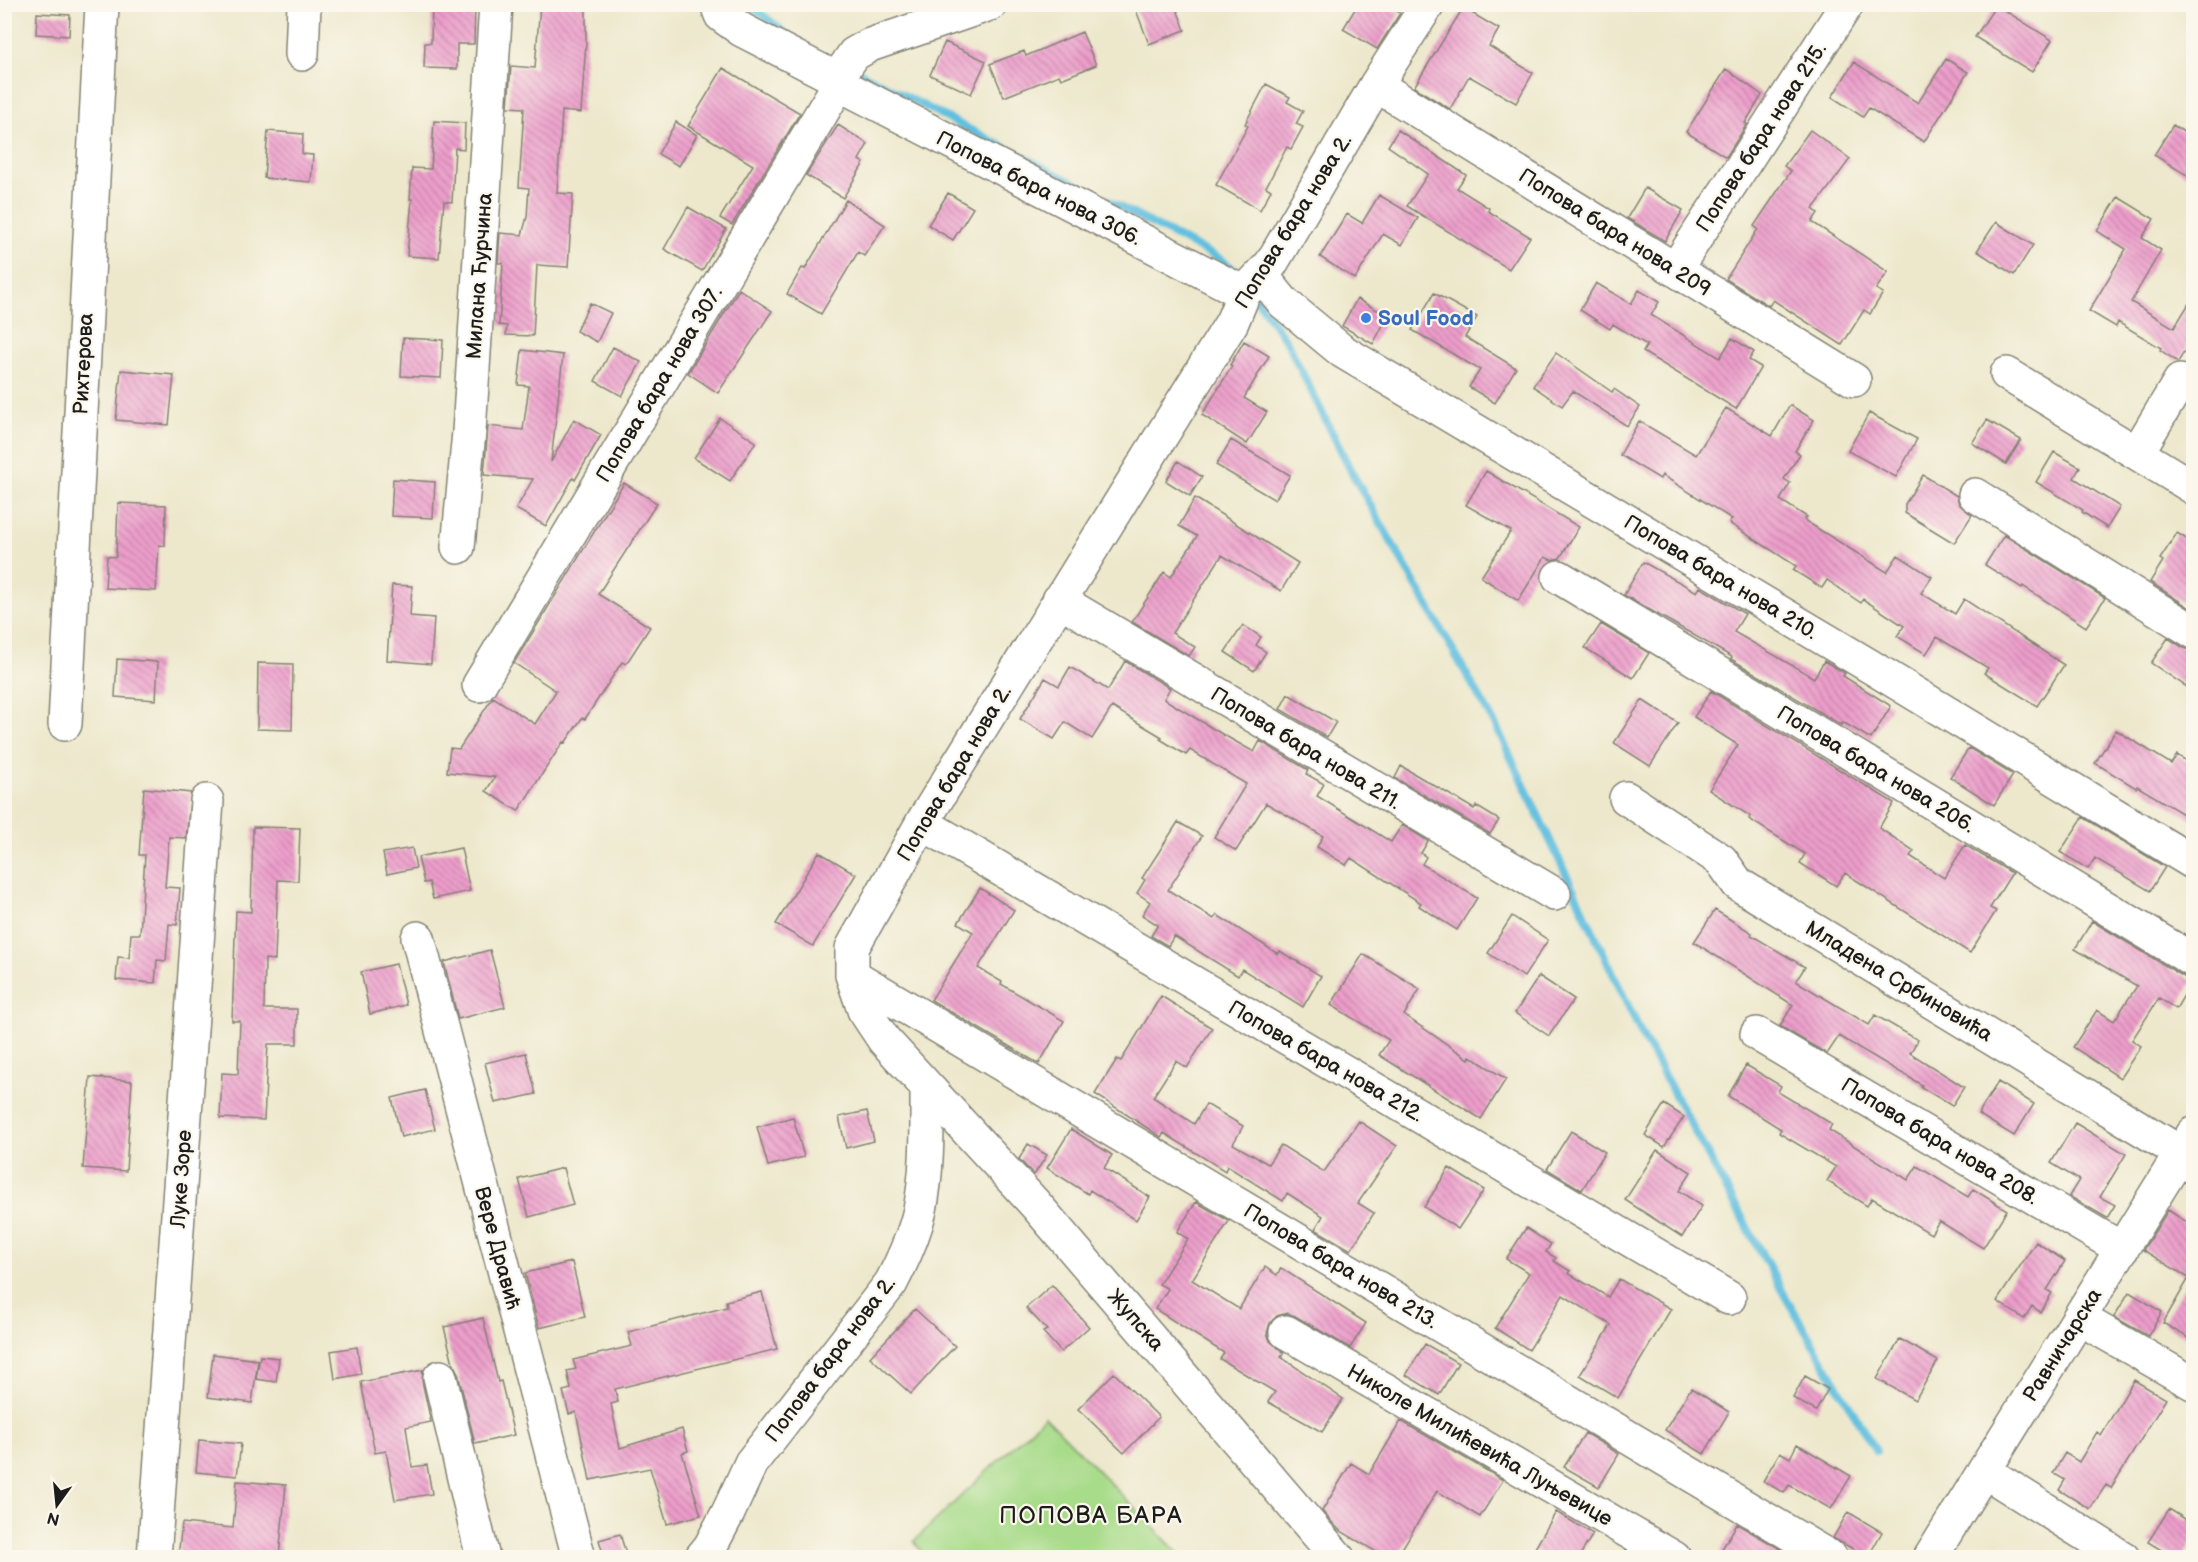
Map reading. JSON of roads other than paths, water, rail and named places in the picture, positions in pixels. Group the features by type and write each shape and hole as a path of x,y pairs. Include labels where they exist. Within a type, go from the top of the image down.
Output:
{"street":[{"name":"Рихтерова","path":"65,724 102,4"},
{"path":"302,54 304,4"},
{"name":"Милана Ћурчина","path":"458,547 469,432 496,4"},
{"name":"Попова бара нова 306.","path":"717,4 721,15 742,30 842,74 1253,284"},
{"path":"842,74 870,45 990,4"},
{"name":"Попова бара нова 2.","path":"709,1554 752,1463 891,1283 906,1252 920,1210 926,1163 927,1089 884,1041 864,1010 852,975 852,948 922,823 1232,322 1253,284 1271,264 1376,85 1428,4"},
{"name":"Попова бара нова 215.","path":"1675,270 1847,4"},
{"name":"Попова бара нова 307.","path":"479,685 842,74"},
{"name":"Попова бара нова 209","path":"1376,85 1854,380"},
{"name":"Попова бара нова 210.","path":"1253,284 1284,303 1341,351 1868,665 2193,863"},
{"path":"2007,374 2193,488"},
{"path":"2137,453 2184,386"},
{"path":"1975,495 2193,632"},
{"name":"Попова бара нова 206.","path":"1559,577 2193,961"},
{"name":"Попова бара нова 211.","path":"1059,600 1554,894"},
{"name":"Младена Србиновића","path":"1626,798 1721,860 1738,884 2187,1143"},
{"name":"Луке Зоре","path":"154,1557 207,801"},
{"name":"Попова бара нова 212.","path":"922,823 1729,1298"},
{"name":"Вере Дравић","path":"417,938 579,1557"},
{"name":"Попова бара нова 213.","path":"852,975 1831,1557"},
{"name":"Попова бара нова 208.","path":"1757,1034 2122,1249"},
{"name":"Жупска","path":"927,1089 1036,1205 1338,1557"},
{"name":"Равничарска","path":"1930,1557 2187,1143"},
{"path":"2079,1318 2193,1384"},
{"name":"Николе Милићевића Луњевице","path":"1286,1332 1674,1557"},
{"path":"440,1377 483,1557"},
{"path":"1984,1471 2123,1557"}],"waterway":[{"path":"749,4 789,36"},
{"path":"853,69 1222,260 1239,274"},
{"path":"1253,294 1287,342 1352,473 1496,726 1643,1037 1785,1296 1876,1451"}],"place":[{"name":"Soul Food","path":"1366,318"}],"district":[{"name":"ПОПОВА БАРА","path":"1091,1515"}]}
